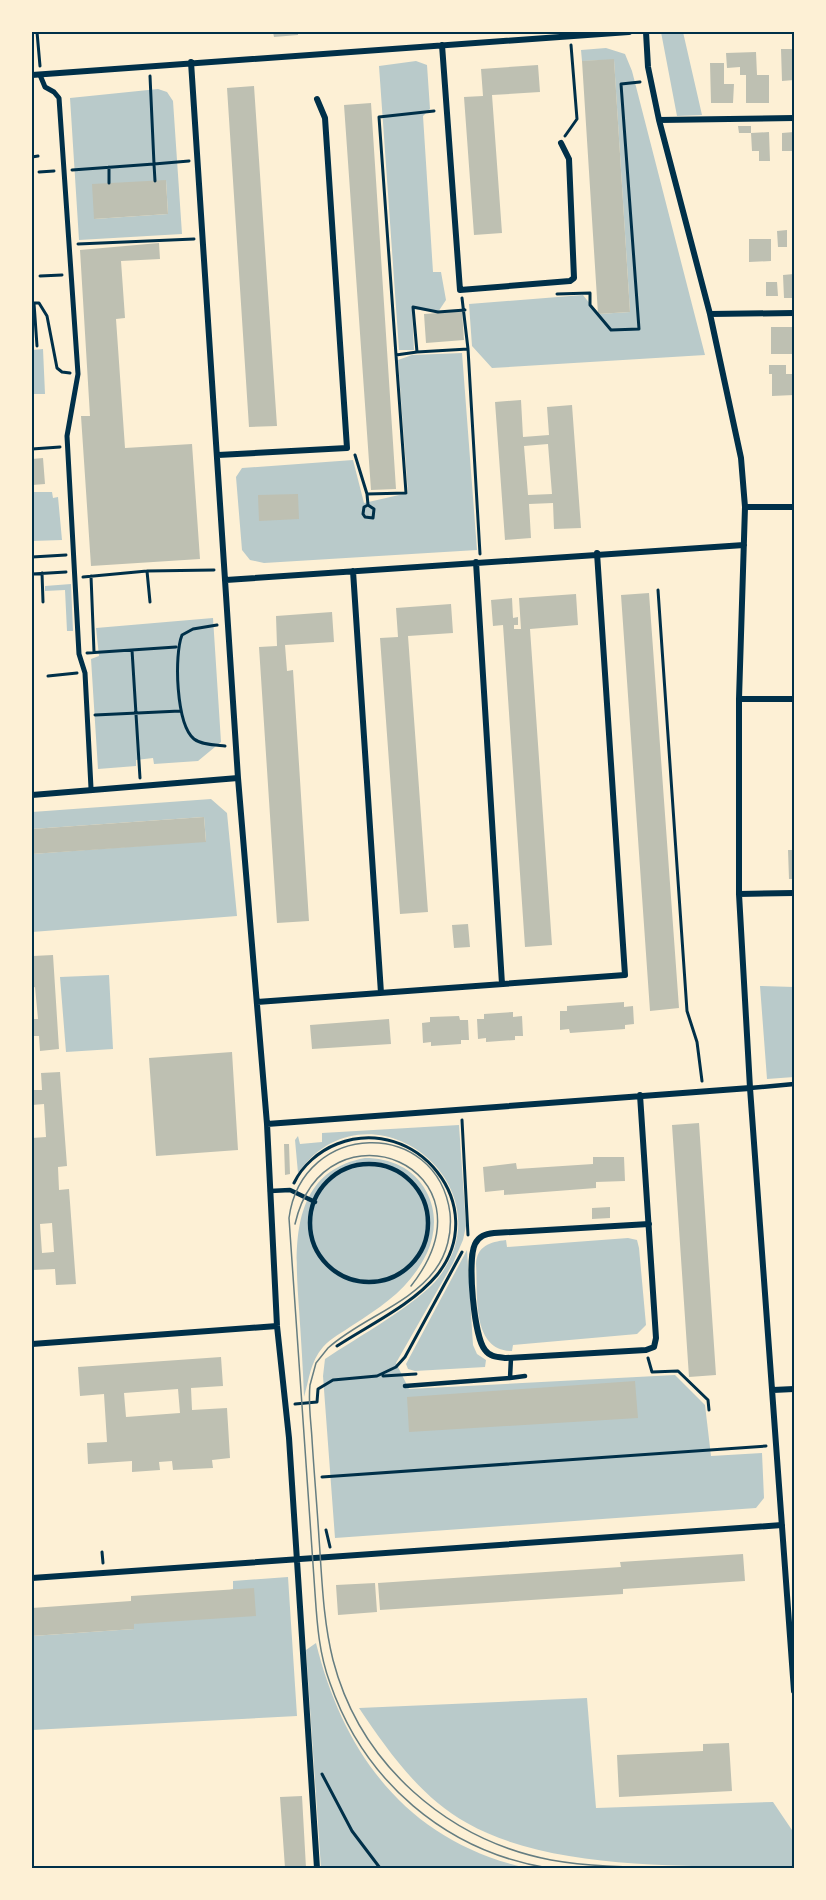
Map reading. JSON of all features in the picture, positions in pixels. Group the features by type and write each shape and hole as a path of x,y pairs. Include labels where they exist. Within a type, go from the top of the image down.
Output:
{"street":[{"path":"32,75 629,32"},
{"path":"640,32 646,32 648,67 659,120 710,314 733,411 741,458 744,545 739,699 739,894 750,1088 795,1691"},
{"path":"442,45 460,290 570,281 574,278 569,159 561,143"},
{"path":"191,62 238,778 267,1124 278,1326 289,1438 317,1869"},
{"path":"40,75 45,87 59,98 70,244 78,374 66,436 80,654 85,673 91,788"},
{"path":"218,455 347,448 325,118 317,99"},
{"path":"659,120 795,118"},
{"path":"710,314 795,313"},
{"path":"744,507 795,507"},
{"path":"226,580 744,545"},
{"path":"257,1002 625,975 597,554"},
{"path":"476,562 502,984"},
{"path":"353,571 381,993"},
{"path":"739,699 795,699"},
{"path":"32,795 91,788 238,778"},
{"path":"739,894 795,893"},
{"path":"267,1124 750,1088"},
{"path":"640,1095 649,1224 656,1338 654,1347 646,1350 511,1358 490,1354 479,1339 471,1258 480,1237 494,1233 649,1224"},
{"path":"32,1344 278,1326"},
{"path":"772,1390 795,1389"},
{"path":"32,1578 782,1524"}],"lane":[{"path":"750,1088 795,1084"},
{"path":"369,1164 391,1168 410,1180 423,1200 428,1221 424,1244 413,1263 395,1277 369,1282 351,1278 332,1269 317,1251 310,1227 315,1202 328,1181 347,1169 369,1164"},
{"path":"270,1191 290,1190 315,1202"},
{"path":"510,1378 511,1358"},
{"path":"405,1386 525,1376"}],"path":[{"path":"37,32 40,75"},
{"path":"561,143 577,119 570,35"},
{"path":"149,65 155,181"},
{"path":"556,294 590,293 590,305 611,330 639,329 621,84 640,82"},
{"path":"368,494 406,493 379,117 434,111"},
{"path":"32,157 38,156"},
{"path":"64,171 197,160"},
{"path":"108,167 109,183"},
{"path":"39,172 50,172"},
{"path":"70,244 203,239"},
{"path":"40,276 56,275"},
{"path":"460,290 465,310 481,552 476,562"},
{"path":"463,302 472,301"},
{"path":"37,346 33,303 39,303 47,316 57,368 63,372 78,374"},
{"path":"417,352 413,308 438,312 465,310"},
{"path":"396,355 468,349"},
{"path":"32,449 67,447"},
{"path":"347,448 356,456 368,494 368,505"},
{"path":"368,505 374,509 373,518 365,517 363,514 364,507 368,505"},
{"path":"32,557 74,554"},
{"path":"85,577 226,569"},
{"path":"32,574 75,571"},
{"path":"147,572 150,602"},
{"path":"42,573 43,602"},
{"path":"92,576 94,652"},
{"path":"658,590 687,1011 697,1042 704,1092"},
{"path":"225,746 207,744 194,739 187,730 180,711 177,647 182,635 193,629 229,623"},
{"path":"80,654 177,647"},
{"path":"132,650 140,785"},
{"path":"48,676 85,673"},
{"path":"88,716 180,711"},
{"path":"462,1120 469,1215 466,1242"},
{"path":"290,1190 305,1166 324,1150 354,1139 375,1137 401,1144 421,1154 437,1170 452,1199 455,1220 452,1244 438,1273 420,1292 337,1346"},
{"path":"377,1376 394,1369 405,1357 464,1248"},
{"path":"648,1358 652,1372 678,1371 708,1400 709,1410"},
{"path":"284,1405 317,1402 318,1389 329,1381 421,1374"},
{"path":"322,1477 776,1445"},
{"path":"326,1530 332,1558"},
{"path":"102,1552 103,1564"},
{"path":"320,1772 352,1831 380,1869"}],"shaded area":[{"path":"661,32 683,32 702,115 677,116"},
{"path":"606,48 625,54 632,71 705,355 492,368 472,346 469,304 583,295 598,314 630,312 614,60 582,61 581,50"},
{"path":"416,61 427,65 430,109 423,116 433,272 441,272 446,300 438,312 412,309 414,350 399,350 379,66"},
{"path":"158,89 167,92 173,101 182,234 79,240 70,98","holes":["166,180 168,214 94,219"]},
{"path":"43,349 45,394 32,394 32,350"},
{"path":"462,353 477,550 264,563 250,560 242,550 236,477 242,468 353,460 364,503 408,493 398,360 412,355"},
{"path":"32,492 52,492 53,498 58,497 62,540 32,541"},
{"path":"71,584 73,631 67,631 65,590 45,591 45,586"},
{"path":"213,618 221,742 198,761 154,764 153,758 136,760 136,766 98,769 91,659 99,656 96,628"},
{"path":"211,799 227,813 237,916 32,932 32,854 206,841 204,817 32,829 32,812"},
{"path":"109,975 113,1049 66,1052 60,977"},
{"path":"760,986 794,987 794,1077 767,1079"},
{"path":"459,1125 466,1226 463,1240 453,1263 396,1363 409,1389 675,1375 705,1405 711,1456 762,1453 764,1498 756,1508 335,1538 323,1376 325,1359 402,1309 439,1277 456,1242 457,1207 444,1177 421,1153 392,1138 360,1135 327,1145 298,1173 295,1140 298,1136 300,1144 322,1142 322,1133"},
{"path":"365,1158 392,1162 408,1170 421,1183 430,1199 434,1214 432,1238 427,1253 413,1276 395,1295 323,1347 313,1365 304,1397 297,1262 302,1217 309,1196 322,1179 340,1166"},
{"path":"628,1238 637,1240 639,1248 646,1325 637,1334 513,1345 512,1351 499,1348 489,1342 479,1319 477,1305 476,1264 479,1253 485,1246 506,1240 507,1247"},
{"path":"467,1250 473,1345 477,1354 486,1360 485,1367 415,1371 408,1369 406,1364"},
{"path":"288,1577 297,1716 32,1730 32,1636 134,1629 134,1624 233,1589 233,1581"},
{"path":"316,1643 328,1684 344,1722 364,1757 388,1788 416,1815 448,1838 485,1856 527,1868 321,1868 306,1650"},
{"path":"587,1698 596,1808 773,1802 794,1833 794,1868 626,1863 541,1851 502,1839 467,1823 434,1800 406,1772 359,1708"}],"building":[{"path":"273,32 298,32 298,35 274,37"},
{"path":"781,49 794,49 794,80 782,81"},
{"path":"756,52 757,75 769,75 769,103 746,103 746,75 740,75 740,67 727,68 726,53"},
{"path":"614,59 630,312 598,314 582,61"},
{"path":"710,63 724,63 724,84 734,84 733,103 711,103"},
{"path":"538,65 540,92 492,95 502,233 474,235 464,97 483,96 481,69"},
{"path":"254,86 277,426 249,427 227,88"},
{"path":"371,103 396,489 371,490 344,105"},
{"path":"738,126 751,126 751,133 739,133"},
{"path":"769,132 770,161 759,161 759,151 752,151 751,133"},
{"path":"794,132 794,151 782,151 782,133"},
{"path":"166,180 168,214 94,219 92,184"},
{"path":"787,230 787,247 778,247 777,231"},
{"path":"749,239 771,239 771,261 749,262"},
{"path":"159,243 160,259 121,261 125,318 116,319 125,448 192,444 200,559 91,566 81,416 90,416 80,250"},
{"path":"794,274 794,298 784,298 783,275"},
{"path":"766,282 777,282 778,296 766,296"},
{"path":"462,311 464,340 426,343 424,314"},
{"path":"771,327 794,327 794,354 771,354"},
{"path":"769,365 786,365 786,374 794,374 794,395 772,396 772,374 769,374"},
{"path":"521,400 523,437 549,435 547,407 572,405 581,528 554,529 553,503 529,504 531,538 505,540 495,402","holes":["548,444 552,494 528,495 524,446"]},
{"path":"43,458 45,484 32,485 32,459"},
{"path":"298,494 299,519 259,521 258,495"},
{"path":"649,593 679,1008 650,1011 621,595"},
{"path":"576,594 578,625 530,629 552,945 525,947 503,625 493,626 491,600 512,598 513,618 518,617 518,625 514,625 514,629 521,629 519,598"},
{"path":"451,604 453,633 408,636 428,912 400,914 380,638 398,637 396,608"},
{"path":"332,612 334,642 285,645 287,671 293,670 309,921 277,923 259,647 277,646 276,616"},
{"path":"204,817 206,842 32,854 32,829"},
{"path":"788,850 794,850 794,879 789,879"},
{"path":"468,924 470,947 454,948 452,925"},
{"path":"53,955 59,1049 40,1051 39,1036 32,1036 32,1019 38,1019 35,987 32,988 33,956"},
{"path":"624,1002 624,1007 633,1006 634,1024 625,1025 625,1029 570,1033 569,1029 560,1030 560,1011 567,1011 567,1006"},
{"path":"513,1012 513,1017 522,1016 523,1036 515,1036 515,1040 486,1042 486,1038 478,1039 477,1019 484,1019 484,1014"},
{"path":"459,1016 460,1020 468,1020 469,1040 461,1040 461,1044 431,1046 431,1042 423,1043 422,1023 430,1022 430,1017"},
{"path":"389,1019 391,1044 312,1049 310,1025"},
{"path":"232,1052 238,1150 156,1156 149,1058"},
{"path":"60,1072 67,1166 58,1167 59,1190 69,1189 76,1284 56,1285 55,1269 32,1270 32,1138 46,1137 44,1104 32,1105 32,1090 42,1090 41,1073","holes":["52,1223 54,1252 42,1253 40,1224"]},
{"path":"699,1123 716,1375 689,1377 672,1125"},
{"path":"284,1144 289,1144 290,1174 285,1175"},
{"path":"593,1157 624,1157 625,1181 596,1182 596,1188 504,1195 504,1190 485,1192 483,1167 516,1163 517,1169 593,1164"},
{"path":"610,1207 610,1218 592,1219 592,1208"},
{"path":"221,1357 223,1386 191,1388 192,1410 227,1408 230,1458 212,1460 213,1468 173,1470 172,1461 159,1462 160,1470 132,1472 132,1461 88,1464 87,1443 107,1442 104,1394 80,1396 78,1367","holes":["178,1389 180,1413 126,1417 124,1393"]},
{"path":"635,1381 638,1418 409,1432 407,1397"},
{"path":"743,1554 745,1581 623,1589 623,1594 380,1610 378,1583 621,1567 620,1562"},
{"path":"375,1583 377,1612 338,1615 336,1585"},
{"path":"254,1588 256,1616 134,1624 134,1629 32,1636 32,1608 131,1601 131,1596"},
{"path":"729,1743 732,1791 619,1797 617,1755 703,1751 703,1744"},
{"path":"302,1796 306,1868 285,1868 280,1797"}],"tram line":[{"path":"548,1868 510,1859 475,1846 443,1828 413,1806 387,1780 364,1751 345,1718 326,1672 317,1616 289,1218 299,1186 318,1162 342,1148 370,1143 397,1147 421,1160 440,1182 450,1213 446,1250 435,1270 412,1293 355,1328 328,1348 316,1363 310,1385 309,1398 325,1615 333,1660 346,1698 364,1732 386,1764 413,1792 443,1815 477,1835 513,1850 568,1863 687,1868"},
{"path":"295,1224 312,1185 339,1163 369,1156 399,1162 423,1180 436,1208 434,1244 411,1286"}]}
